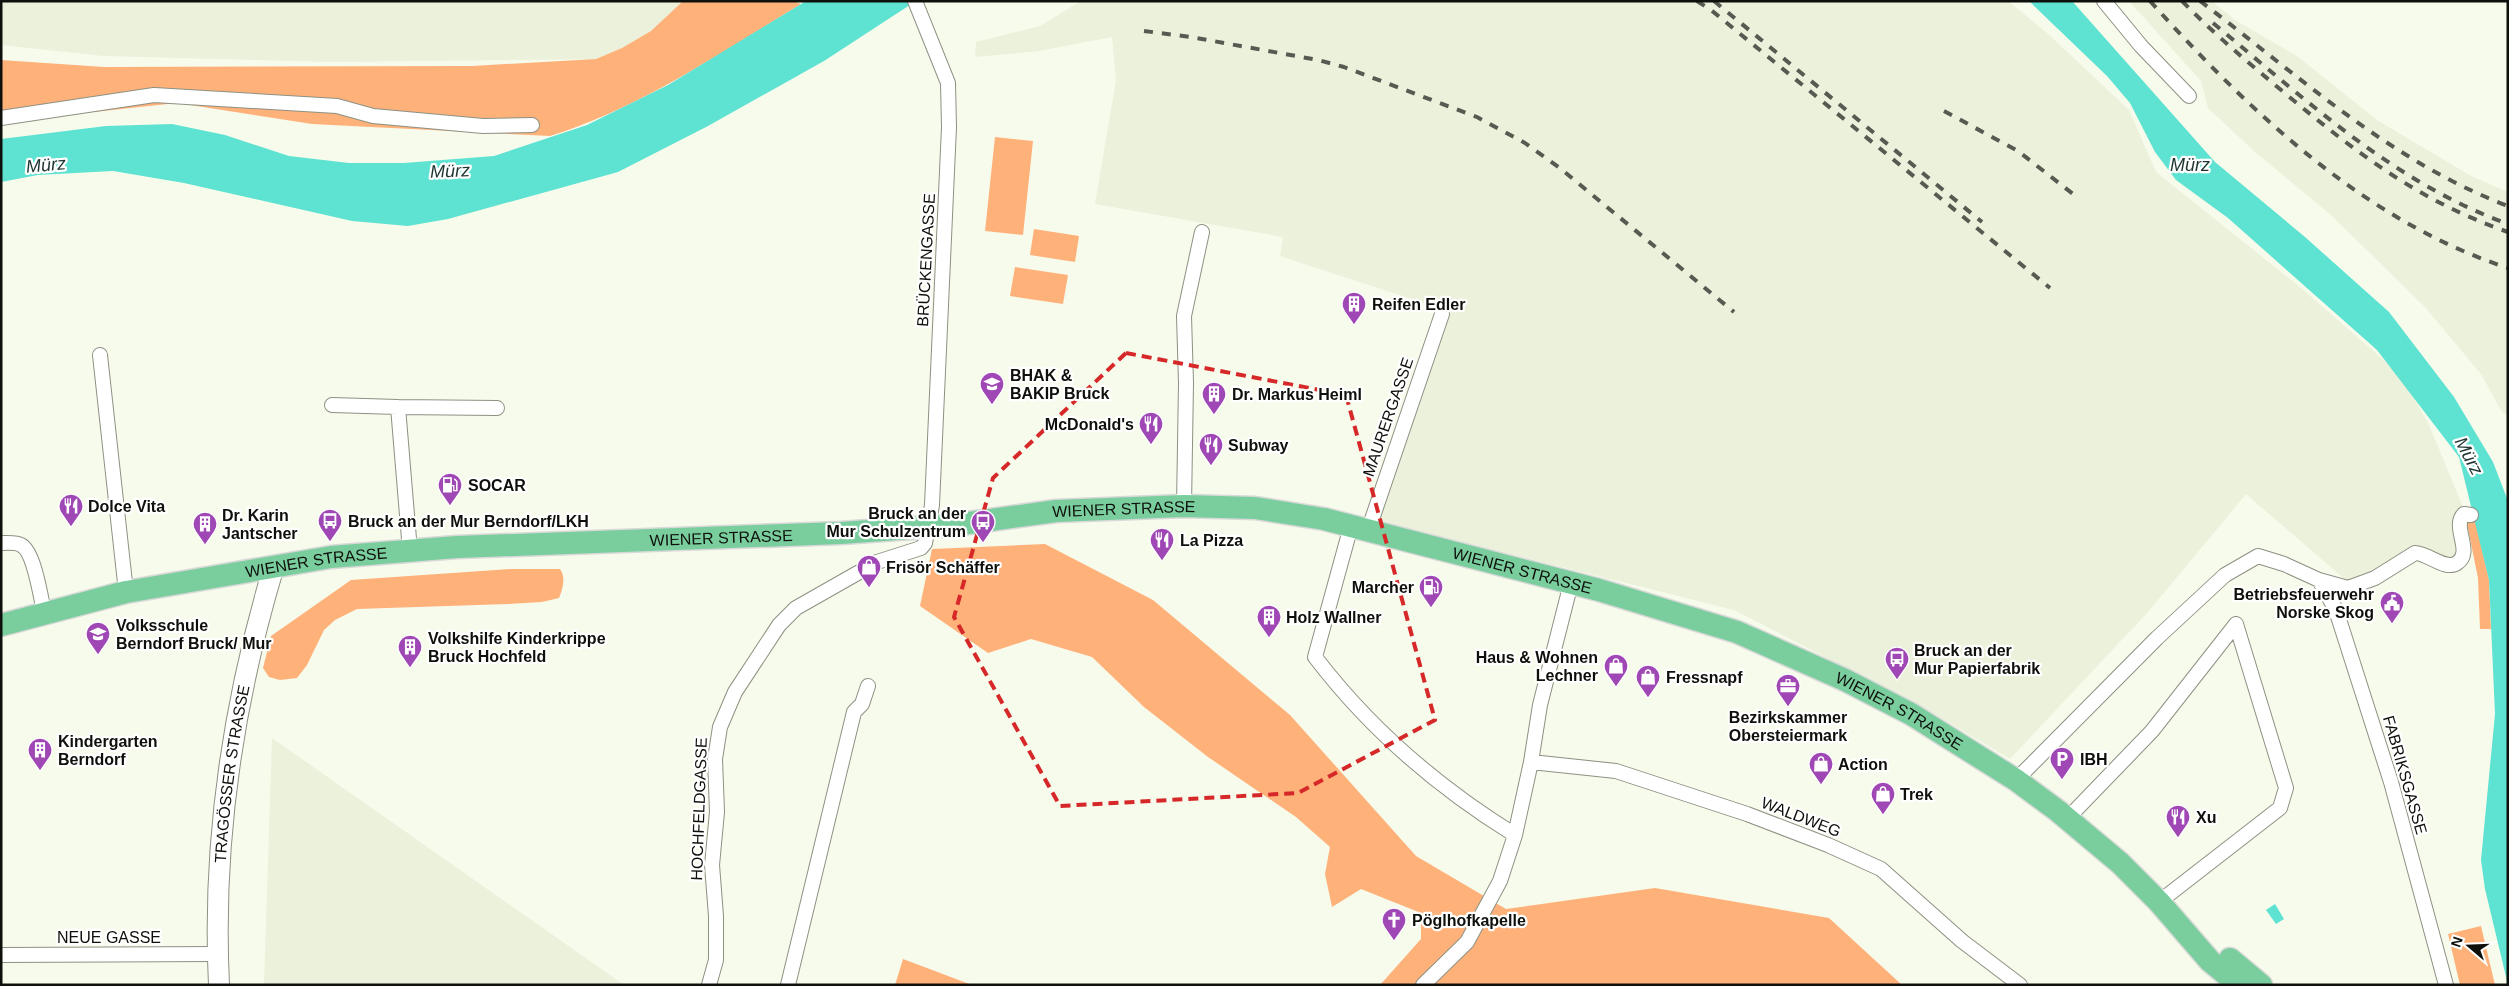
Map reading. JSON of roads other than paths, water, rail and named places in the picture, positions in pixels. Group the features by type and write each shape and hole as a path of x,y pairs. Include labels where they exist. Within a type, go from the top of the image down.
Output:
{"main road":[{"name":"WIENER STRASSE","path":"1,625 44,612 126,592 331,557 466,547 770,536 928,527 1056,511 1184,506 1254,508 1359,528 1571,582 1738,632 1845,680 1911,714 2016,780 2067,819 2120,863 2159,902 2210,961 2239,985"},
{"name":"TRAGÖSSER STRASSE","path":"219,985 217,954 221,846 232,740 246,668 274,566"},
{"name":"WIENER STRASSE","path":"2159,902 2261,985"}],"street":[{"name":"BRÜCKENGASSE","path":"915,1 948,83 949,127 932,505 928,527"},
{"path":"2104,1 2141,46 2189,96"},
{"path":"1,118 154,95 337,106 373,116 484,126 532,124"},
{"path":"1184,506 1184,316 1202,232"},
{"name":"MAURERGASSE","path":"1442,314 1359,528 1315,657 1396,745 1425,772 1477,812 1515,835"},
{"path":"100,355 126,592"},
{"path":"332,405 497,408"},
{"path":"398,407 410,551"},
{"path":"2016,780 2157,638 2225,575 2258,556 2284,564 2319,580 2348,588 2375,578 2415,553 2447,565 2456,564 2462,558 2463,552 2459,522 2464,514 2471,515"},
{"name":"HOCHFELDGASSE","path":"709,985 716,960 716,916 712,865 716,812 715,759 720,727 735,692 779,625 796,608 876,562 921,548 928,527"},
{"path":"1,543 15,543 25,548 32,562 44,612"},
{"name":"FABRIKSGASSE","path":"2319,580 2336,610 2388,773 2446,985"},
{"path":"1423,985 1467,942 1500,881 1515,835 1531,762 1540,705 1571,582"},
{"path":"2067,819 2152,731 2236,624 2286,788 2284,800 2280,808 2159,902"},
{"path":"788,985 854,712 862,704 868,686"},
{"name":"WALDWEG","path":"1531,762 1616,771 1747,814 1828,845 1881,869 1962,941 2020,985"},
{"name":"NEUE GASSE","path":"1,955 217,954"}],"water":[{"name":"Mürz","path":"806,1 916,1 824,61 708,126 618,172 448,219 408,226 352,221 184,183 113,171 38,175 1,182 1,139 106,126 172,124 225,135 289,156 349,163 404,163 494,156 587,125 668,85"},
{"name":"Mürz","path":"2029,1 2072,1 2215,162 2305,237 2389,312 2454,397 2493,462 2508,501 2508,985 2485,889 2481,860 2495,714 2489,580 2459,457 2377,350 2228,218 2176,180 2155,152 2130,103 2107,76"},
{"path":"2275,904 2284,919 2276,924 2266,910"}],"railway":[{"path":"1697,1 1711,10 2050,288"},
{"path":"1714,1 1982,222"},
{"path":"2150,1 2227,83 2312,158 2358,192 2405,222 2455,248 2508,268"},
{"path":"2182,1 2220,38 2313,117 2365,156 2418,191 2446,206 2508,232"},
{"path":"2200,1 2310,87 2385,141 2424,166 2465,188 2508,206"},
{"path":"2213,23 2352,137 2427,186 2466,207 2508,224"},
{"path":"1144,31 1191,37 1318,60 1344,67 1477,117 1525,143 1561,169 1734,312"},
{"path":"1944,111 2018,151 2073,194"}],"place":[{"name":"Reifen Edler","path":"1354,325"},
{"name":"BHAK & BAKIP Bruck","path":"992,405"},
{"name":"Dr. Markus Heiml","path":"1214,415"},
{"name":"McDonald's","path":"1151,445"},
{"name":"Subway","path":"1211,466"},
{"name":"SOCAR","path":"450,506"},
{"name":"Dolce Vita","path":"71,527"},
{"name":"Bruck an der Mur Berndorf/LKH","path":"330,542"},
{"name":"Bruck an der Mur Schulzentrum","path":"983,543"},
{"name":"Dr. Karin Jantscher","path":"205,545"},
{"name":"La Pizza","path":"1162,561"},
{"name":"Frisör Schäffer","path":"869,588"},
{"name":"Marcher","path":"1431,608"},
{"name":"Betriebsfeuerwehr Norske Skog","path":"2392,624"},
{"name":"Holz Wallner","path":"1269,638"},
{"name":"Volksschule Berndorf Bruck/ Mur","path":"98,655"},
{"name":"Volkshilfe Kinderkrippe Bruck Hochfeld","path":"410,668"},
{"name":"Bruck an der Mur Papierfabrik","path":"1897,680"},
{"name":"Haus & Wohnen Lechner","path":"1616,687"},
{"name":"Fressnapf","path":"1648,698"},
{"name":"Bezirkskammer Obersteiermark","path":"1788,707"},
{"name":"Kindergarten Berndorf","path":"40,771"},
{"name":"IBH","path":"2062,780"},
{"name":"Action","path":"1821,785"},
{"name":"Trek","path":"1883,815"},
{"name":"Xu","path":"2178,838"},
{"name":"Pöglhofkapelle","path":"1394,941"}]}
